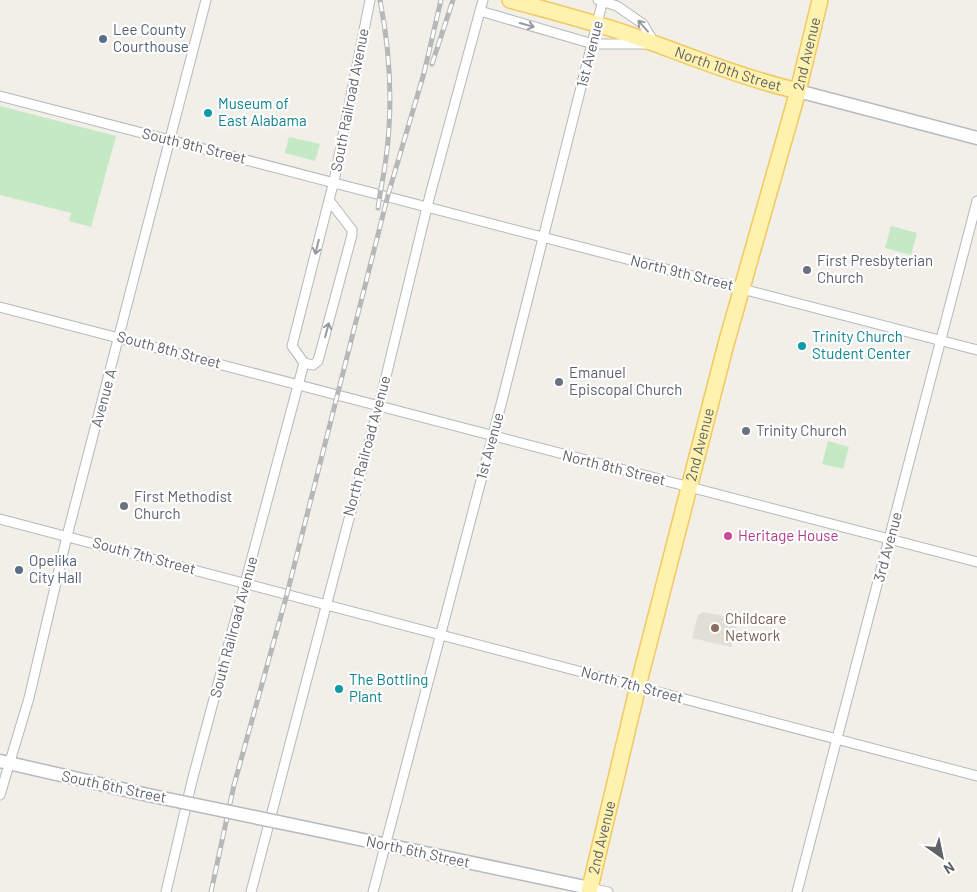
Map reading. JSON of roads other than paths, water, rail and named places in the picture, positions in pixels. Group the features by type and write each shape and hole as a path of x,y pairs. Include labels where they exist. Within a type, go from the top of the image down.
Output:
{"main road":[{"name":"North 10th Street","path":"510,0 592,22 760,82 798,91"},
{"name":"2nd Avenue","path":"589,890 638,686 742,288 798,91 820,0"}],"street":[{"name":"Avenue A","path":"0,795 4,762 28,698 67,536 120,338 206,0"},
{"name":"South Railroad Avenue","path":"166,892 192,780 299,385 304,363 292,346 334,181 370,0"},
{"name":"North Railroad Avenue","path":"251,892 378,407 427,206 483,0"},
{"path":"601,0 617,6 643,24 655,44"},
{"name":"1st Avenue","path":"372,892 593,44 592,22 601,0"},
{"path":"480,11 593,44 655,44"},
{"name":"North 10th Street","path":"798,91 977,138"},
{"name":"South 9th Street","path":"0,96 170,141 388,195"},
{"name":"North 9th Street","path":"388,195 977,350"},
{"path":"304,363 313,365 318,361 352,235 352,230 329,200"},
{"name":"3rd Avenue","path":"797,892 977,201"},
{"name":"South 8th Street","path":"0,307 338,396"},
{"name":"North 8th Street","path":"338,396 977,562"},
{"name":"South 7th Street","path":"0,519 288,594"},
{"name":"North 7th Street","path":"288,594 977,776"},
{"name":"South 6th Street","path":"4,762 228,811"},
{"name":"North 6th Street","path":"228,811 589,890 608,892"}],"railway":[{"path":"378,208 388,138 390,99 386,39 380,0"},
{"path":"211,892 234,785 287,594 388,195 424,73 441,0"},
{"path":"432,64 453,0"}],"place":[{"name":"Lee County Courthouse","path":"103,39"},
{"name":"Museum of East Alabama","path":"208,113"},
{"name":"First Presbyterian Church","path":"807,270"},
{"name":"Trinity Church Student Center","path":"802,346"},
{"name":"Emanuel Episcopal Church","path":"559,382"},
{"name":"Trinity Church","path":"746,431"},
{"name":"First Methodist Church","path":"124,506"},
{"name":"Heritage House","path":"728,536"},
{"name":"Opelika City Hall","path":"19,570"},
{"name":"Childcare Network","path":"715,628"},
{"name":"The Bottling Plant","path":"339,689"}]}
